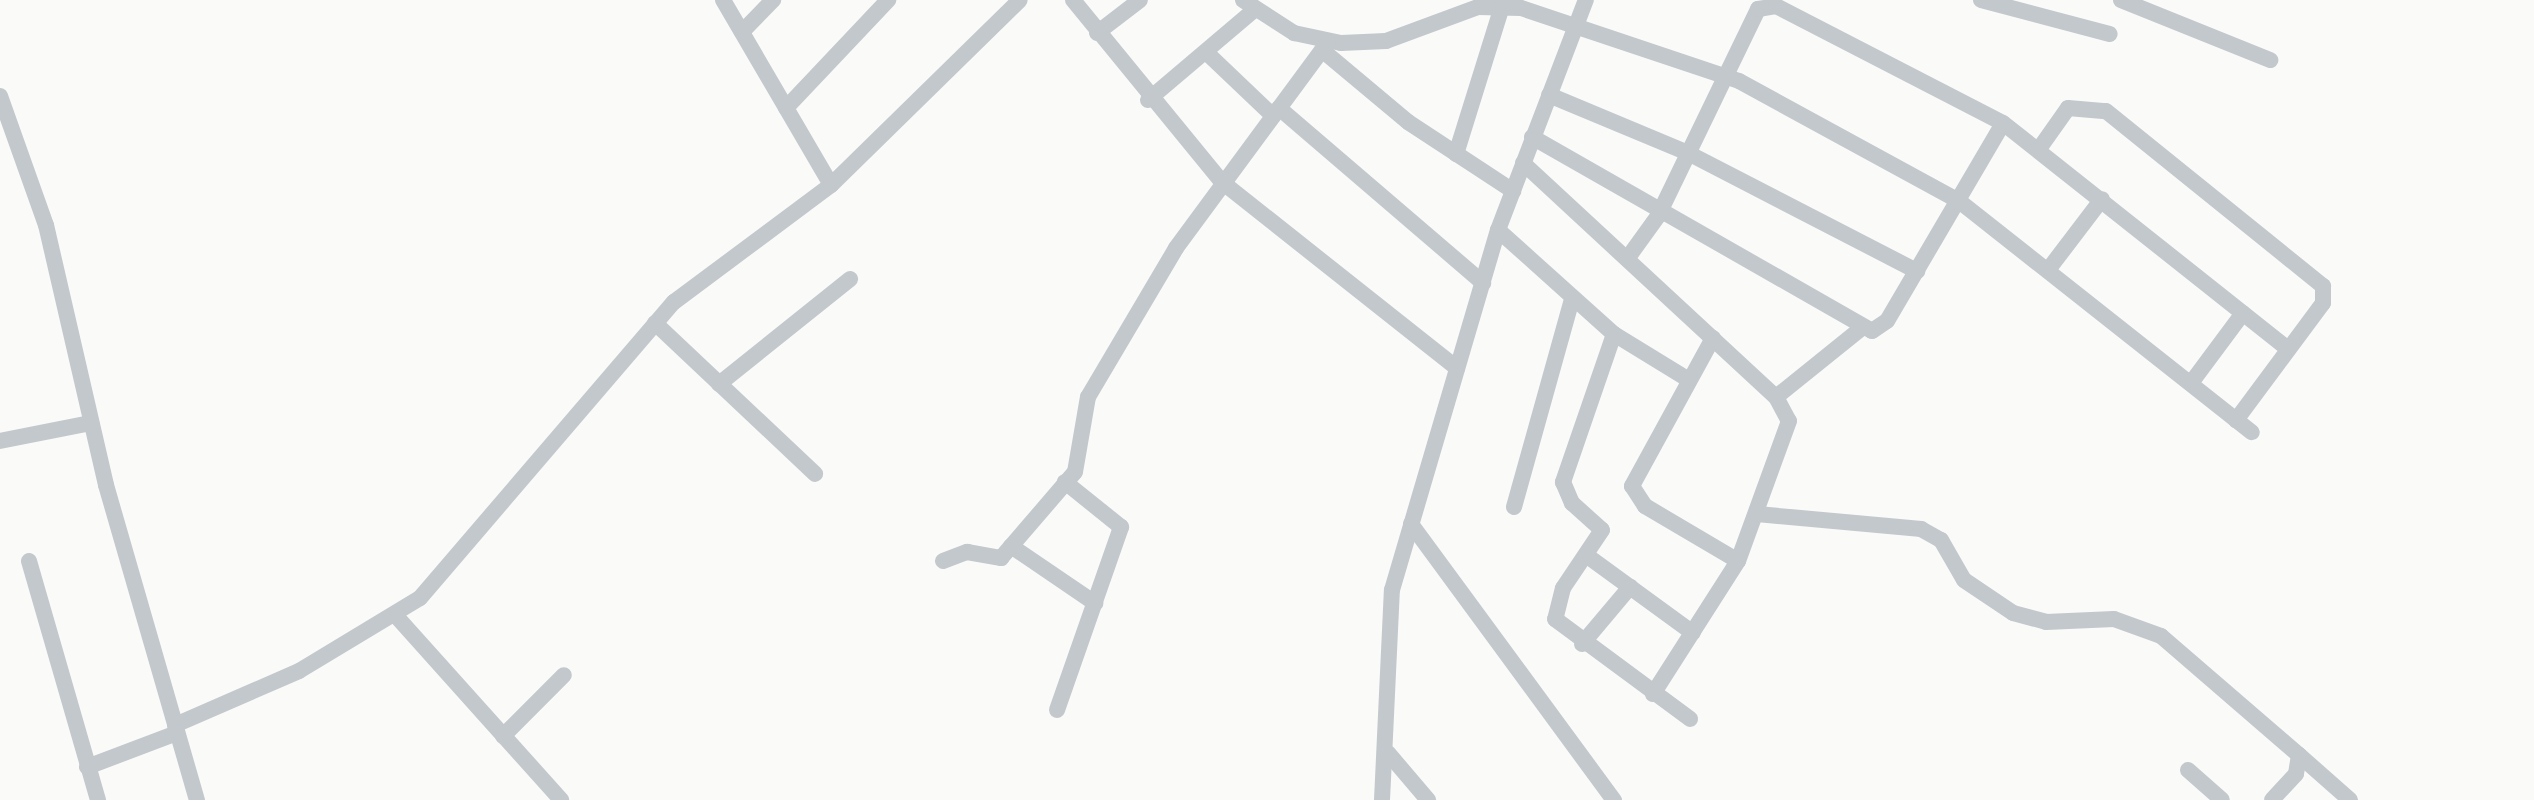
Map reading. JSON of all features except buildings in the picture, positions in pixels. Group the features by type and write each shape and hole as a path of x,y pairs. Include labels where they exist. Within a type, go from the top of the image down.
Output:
{"street":[{"path":"723,0 831,185"},
{"path":"742,32 773,0"},
{"path":"786,108 888,0"},
{"path":"87,767 299,671 397,617 689,288 831,185 1020,0"},
{"path":"1073,0 1148,100 1222,182 1457,368"},
{"path":"1097,33 1140,0"},
{"path":"1382,800 1388,753 1388,621 1411,524 1498,230 1586,0"},
{"path":"1981,0 2110,34"},
{"path":"2121,0 2270,60"},
{"path":"1148,100 1208,54 1248,6 1325,46 1456,154 1513,191"},
{"path":"1456,154 1502,6"},
{"path":"943,561 967,552 999,559 1065,482 1079,461 1088,397 1222,182 1325,46 1386,41 1463,10 1502,6 1578,24 1725,76 1959,201 2252,432"},
{"path":"1627,259 1658,216 1758,9 1776,6 2003,123 2287,348"},
{"path":"1208,54 1483,283"},
{"path":"1549,95 1688,153 1917,271"},
{"path":"0,96 46,225 91,423 197,800"},
{"path":"2039,149 2077,104 2124,123 2323,286 2323,303 2236,420"},
{"path":"1532,137 1658,216 1863,327 1880,329 2003,123"},
{"path":"1523,163 1776,397 1789,421 1787,441 1738,561 1653,694"},
{"path":"2048,270 2102,199"},
{"path":"1498,230 1614,334 1689,380"},
{"path":"719,384 850,279"},
{"path":"1514,507 1572,299"},
{"path":"2191,383 2243,313"},
{"path":"655,323 815,474"},
{"path":"1776,397 1863,327"},
{"path":"1614,334 1563,482 1572,503 1600,523 1554,612 1582,644 1690,719"},
{"path":"1713,338 1637,471 1635,498 1738,561"},
{"path":"0,441 91,423"},
{"path":"1057,710 1121,527 1065,482"},
{"path":"1757,514 1935,534 1964,580 2013,613 2046,622 2114,619 2161,636 2350,800"},
{"path":"1411,524 1614,800"},
{"path":"1011,546 1095,603"},
{"path":"1586,555 1693,633"},
{"path":"29,561 98,800"},
{"path":"1582,644 1630,587"},
{"path":"397,617 558,799"},
{"path":"503,736 564,675"},
{"path":"1388,753 1428,800"},
{"path":"2272,800 2296,774 2299,755"},
{"path":"2188,770 2222,800"}]}
